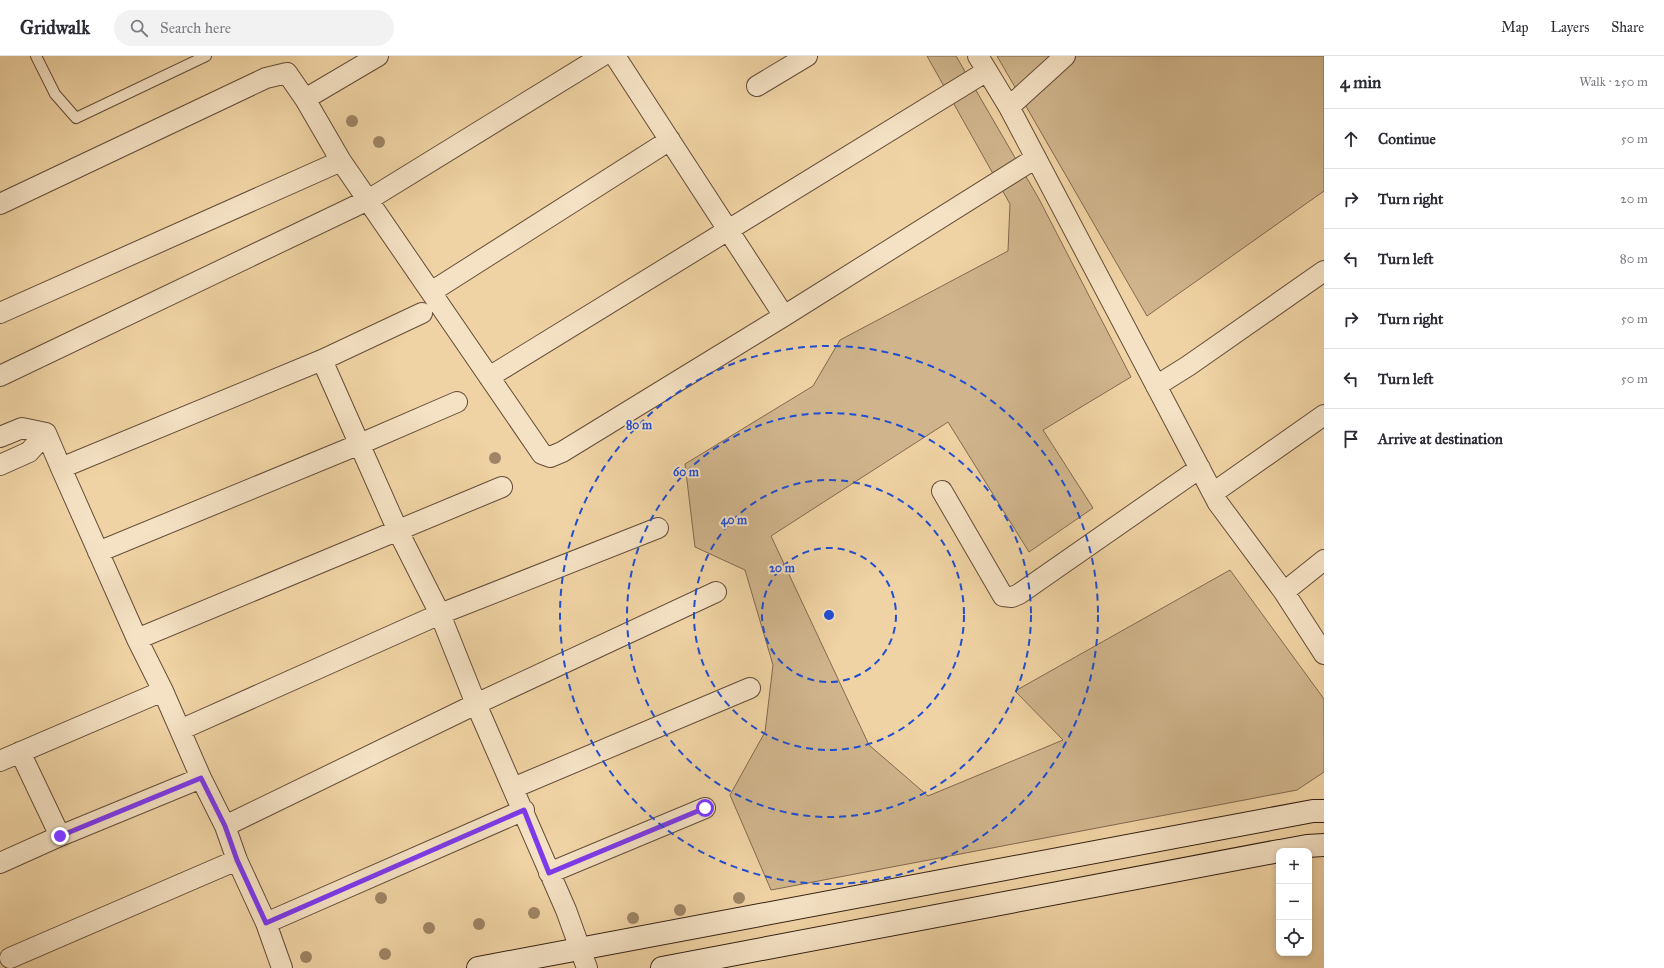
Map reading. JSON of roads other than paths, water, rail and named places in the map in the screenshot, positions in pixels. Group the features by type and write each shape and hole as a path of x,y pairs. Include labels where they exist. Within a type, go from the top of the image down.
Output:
{"street":[{"path":"305,99 378,56"},
{"path":"0,376 368,200 602,56"},
{"path":"615,56 784,316"},
{"path":"757,86 807,56"},
{"path":"1009,107 1065,56"},
{"path":"489,377 728,232 983,64 1009,107 1218,503 1284,592 1324,654"},
{"path":"0,204 266,78 287,72 305,99 341,161 430,292 542,454 550,457 562,452 784,316 1036,158"},
{"path":"430,292 670,140"},
{"path":"0,313 341,161"},
{"path":"1156,386 1188,366 1324,271"},
{"path":"61,468 322,360 422,313"},
{"path":"322,360 398,530 440,614 476,704 524,810 549,873 566,910 586,968"},
{"path":"98,552 360,444 457,402"},
{"path":"1213,493 1324,415"},
{"path":"0,437 22,428 46,433"},
{"path":"46,433 137,639 163,691 201,778 225,826 237,860 266,923 282,968"},
{"path":"0,465 29,452 46,433"},
{"path":"942,491 1003,596 1012,597 1026,589 1200,468"},
{"path":"137,639 502,487"},
{"path":"180,730 440,614 658,528"},
{"path":"1284,592 1324,560"},
{"path":"225,826 476,704 716,592"},
{"path":"513,788 750,688"},
{"path":"0,761 163,691"},
{"path":"20,752 60,836"},
{"path":"0,863 60,836 201,778"},
{"path":"549,873 705,808"},
{"path":"266,923 524,810"},
{"path":"478,968 1313,811 1324,811"},
{"path":"1296,848 1324,845"},
{"path":"662,968 1276,852"},
{"path":"10,958 237,860"}],"lane":[{"path":"36,56 55,94 76,118 206,56"}]}
